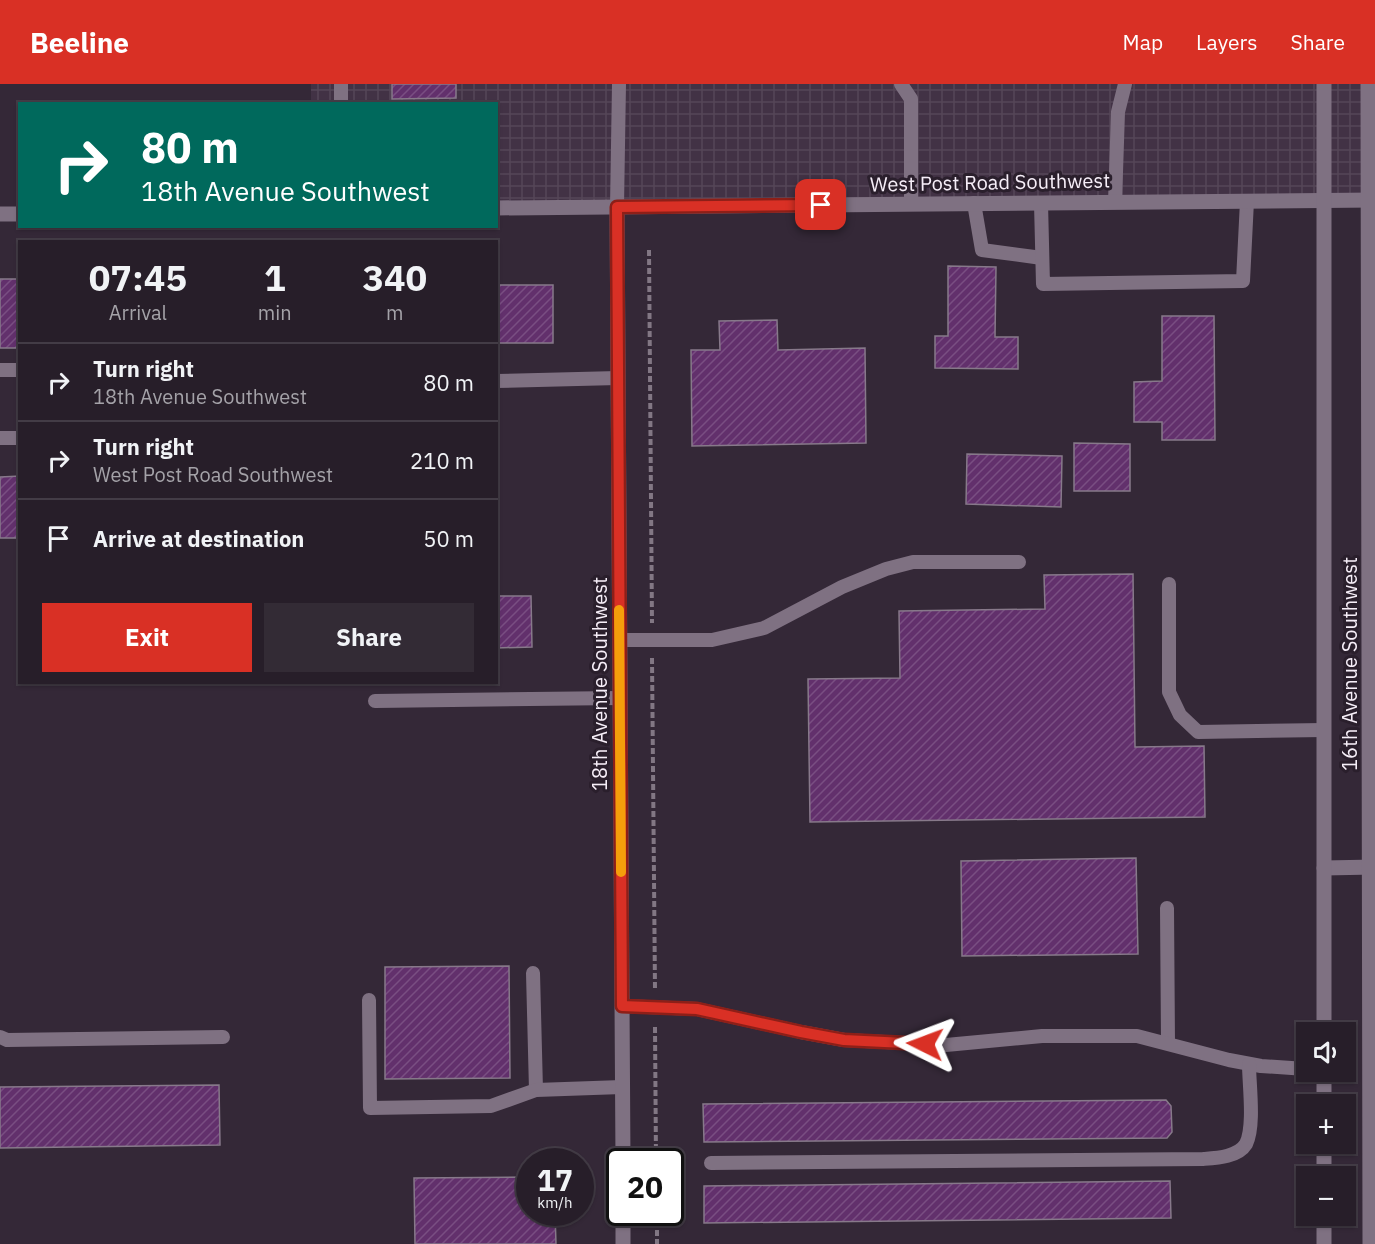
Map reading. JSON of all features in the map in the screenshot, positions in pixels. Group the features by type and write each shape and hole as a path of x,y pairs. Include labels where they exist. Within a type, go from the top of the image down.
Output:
{"main road":[{"name":"16th Avenue Southwest","path":"1324,84 1324,1022"},
{"name":"16th Avenue Southwest","path":"1368,84 1372,200 1370,1244"},
{"name":"West Post Road Southwest","path":"498,208 1372,200"},
{"name":"18th Avenue Southwest","path":"617,207 623,1148"},
{"path":"0,214 18,214"},
{"path":"1324,868 1372,867"},
{"path":"623,1226 623,1244"},
{"path":"1324,1226 1324,1244"}],"lane":[{"path":"341,84 341,102"},
{"path":"617,207 619,84"},
{"path":"902,84 911,99 911,204"},
{"path":"1115,202 1118,112 1125,84"},
{"path":"1041,202 1043,285 1243,281 1247,201"},
{"path":"974,203 982,250 1042,258"},
{"path":"0,370 18,369"},
{"path":"498,381 618,378"},
{"path":"0,438 18,438"},
{"path":"620,640 712,640 764,628 842,587 886,569 913,562 1019,562"},
{"path":"1169,584 1169,692 1180,715 1198,732 1324,730"},
{"path":"375,701 620,698"},
{"path":"1167,908 1168,1043"},
{"path":"533,973 536,1090"},
{"path":"369,1000 370,1108 491,1106 536,1090 622,1087"},
{"path":"622,1006 697,1009 844,1040 946,1045 1042,1036 1137,1036 1249,1064 1296,1068"},
{"path":"0,1037 7,1040 223,1037"},
{"path":"711,1162 1203,1159 1220,1157 1233,1154 1245,1145 1250,1128 1249,1064"}],"path":[{"path":"649,250 656,1148"},
{"path":"657,1226 657,1244"}],"shaded area":[{"path":"311,84 1368,84 1369,200 498,208 498,102 311,102"}],"building":[{"path":"392,84 456,84 456,98 392,99"},
{"path":"948,266 996,267 995,337 1018,337 1018,369 935,368 935,336 948,336"},
{"path":"0,279 18,279 18,348 0,348"},
{"path":"498,285 553,285 553,343 498,343"},
{"path":"1162,316 1214,316 1215,440 1162,440 1162,422 1134,422 1134,382 1162,381"},
{"path":"777,320 778,350 865,348 866,443 692,446 691,350 720,350 719,321"},
{"path":"1074,443 1130,444 1130,491 1074,491"},
{"path":"967,454 1062,456 1061,507 966,504"},
{"path":"18,476 18,538 0,538 0,477"},
{"path":"1133,574 1135,747 1204,746 1205,817 810,822 808,679 900,678 899,611 1045,609 1044,575"},
{"path":"498,596 531,596 532,647 498,648"},
{"path":"1136,858 1138,954 962,956 961,861"},
{"path":"509,966 510,1078 385,1079 385,967"},
{"path":"219,1085 220,1145 0,1148 0,1087"},
{"path":"1166,1100 1171,1106 1172,1132 1167,1138 704,1142 703,1104"},
{"path":"516,1177 516,1226 555,1226 556,1244 415,1244 414,1178"},
{"path":"1170,1181 1171,1218 704,1223 704,1186"}],"slow traffic":[{"path":"619,610 621,872"}],"route":[{"path":"821,205 617,207 622,1006 697,1009 844,1040 925,1044"}]}
